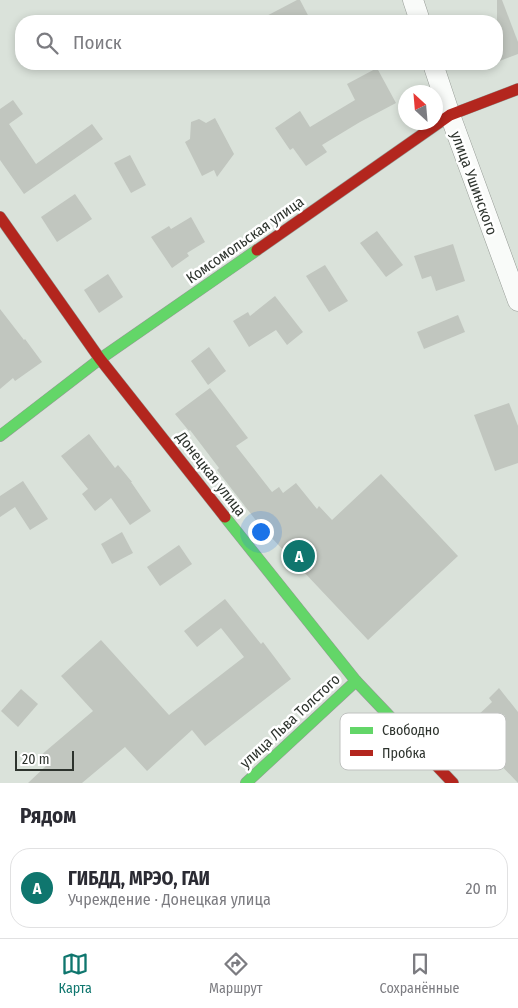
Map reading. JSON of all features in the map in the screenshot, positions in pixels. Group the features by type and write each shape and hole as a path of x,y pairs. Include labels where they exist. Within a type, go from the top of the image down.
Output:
{"street":[{"path":"413,0 418,15"},
{"name":"улица Ушинского","path":"435,70 518,301"},
{"name":"Комсомольская улица","path":"0,436 100,359 450,115 518,89"},
{"name":"Донецкая улица","path":"0,218 100,359 356,681 386,713"},
{"name":"улица Льва Толстого","path":"246,783 356,681"},
{"name":"Донецкая улица","path":"441,770 453,783"}],"building":[{"path":"300,0 308,15 268,15"},
{"path":"497,0 502,0 518,42 518,54 503,60 503,15 497,15"},
{"path":"373,70 378,70 396,103 322,145 327,152 306,166 293,148 290,150 275,128 300,111 310,127 355,100 347,84"},
{"path":"13,100 23,114 9,124 36,164 92,124 103,139 24,194 0,160 0,109"},
{"path":"215,118 234,154 217,177 214,170 202,176 185,142 190,139 191,122 199,119 206,123"},
{"path":"130,155 146,185 131,193 114,163"},
{"path":"75,194 92,219 57,242 41,217"},
{"path":"191,217 205,242 187,253 189,256 172,268 151,237 169,226 171,229"},
{"path":"377,231 403,265 386,277 360,243"},
{"path":"453,244 465,281 436,291 431,276 422,279 414,256"},
{"path":"325,265 348,301 329,312 306,276"},
{"path":"108,274 123,297 99,313 84,290"},
{"path":"275,296 303,332 287,345 276,330 249,347 233,321 248,312 250,316"},
{"path":"0,309 42,362 15,381 13,378 0,389"},
{"path":"458,315 465,332 424,349 417,332"},
{"path":"209,347 226,371 208,385 191,361"},
{"path":"210,388 248,438 236,446 272,492 279,487 283,493 296,483 317,509 319,506 332,520 381,474 458,556 368,640 268,536 217,470 219,468 190,430 175,414"},
{"path":"509,403 518,426 518,463 495,471 474,415"},
{"path":"89,434 115,468 118,465 132,482 151,511 130,525 111,498 95,511 82,494 88,489 61,456"},
{"path":"23,481 48,519 30,530 15,507 0,517 0,496"},
{"path":"122,532 133,553 112,564 101,544"},
{"path":"179,545 192,564 160,586 147,567"},
{"path":"225,599 261,644 263,642 291,679 205,746 192,730 147,771 125,747 82,783 28,783 47,765 40,756 93,711 61,676 101,640 169,715 244,657 221,628 197,647 184,631"},
{"path":"499,688 518,712 518,783 506,770 506,713 480,713 492,702 489,698"},
{"path":"21,689 38,704 18,727 1,711"}],"traffic: fast":[{"path":"0,436 100,359 257,250"},
{"path":"225,517 356,681 386,713"},
{"path":"246,783 356,681"}],"traffic: jam":[{"path":"257,250 450,115 518,89"},
{"path":"0,217 100,359 225,517"},
{"path":"441,770 453,783"}],"place":[{"name":"ГИБДД, МРЭО, ГАИ","path":"299,556"}]}
